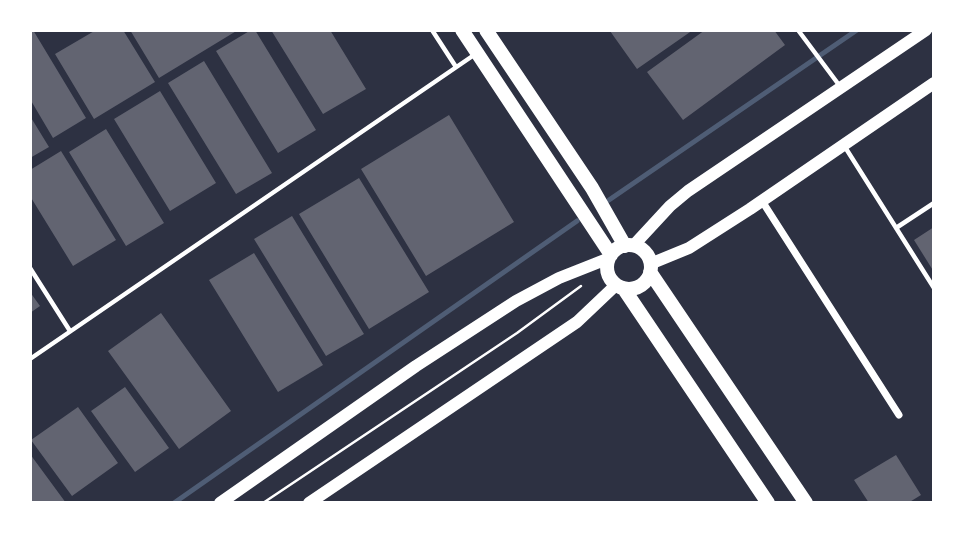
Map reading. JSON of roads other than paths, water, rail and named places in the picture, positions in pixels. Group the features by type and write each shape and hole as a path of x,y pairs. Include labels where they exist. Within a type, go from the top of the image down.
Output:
{"main road":[{"path":"462,30 609,257"},
{"path":"486,30 629,246"},
{"path":"768,503 607,271 609,257 617,249 629,246 641,250 650,268 806,503"},
{"path":"620,287 641,286 650,268"}],"street":[{"path":"629,246 688,191 926,30"},
{"path":"650,268 689,248 762,201 934,83"},
{"path":"762,201 899,415"},
{"path":"220,503 416,366 516,302 559,278 609,257"},
{"path":"309,503 577,322 620,287"}],"lane":[{"path":"432,30 456,67"},
{"path":"798,30 842,89"},
{"path":"30,359 477,52"},
{"path":"844,145 934,288"},
{"path":"896,228 934,203"},
{"path":"30,268 70,331"}],"waterway":[{"path":"609,200 857,30"},
{"path":"174,503 577,221"}]}
